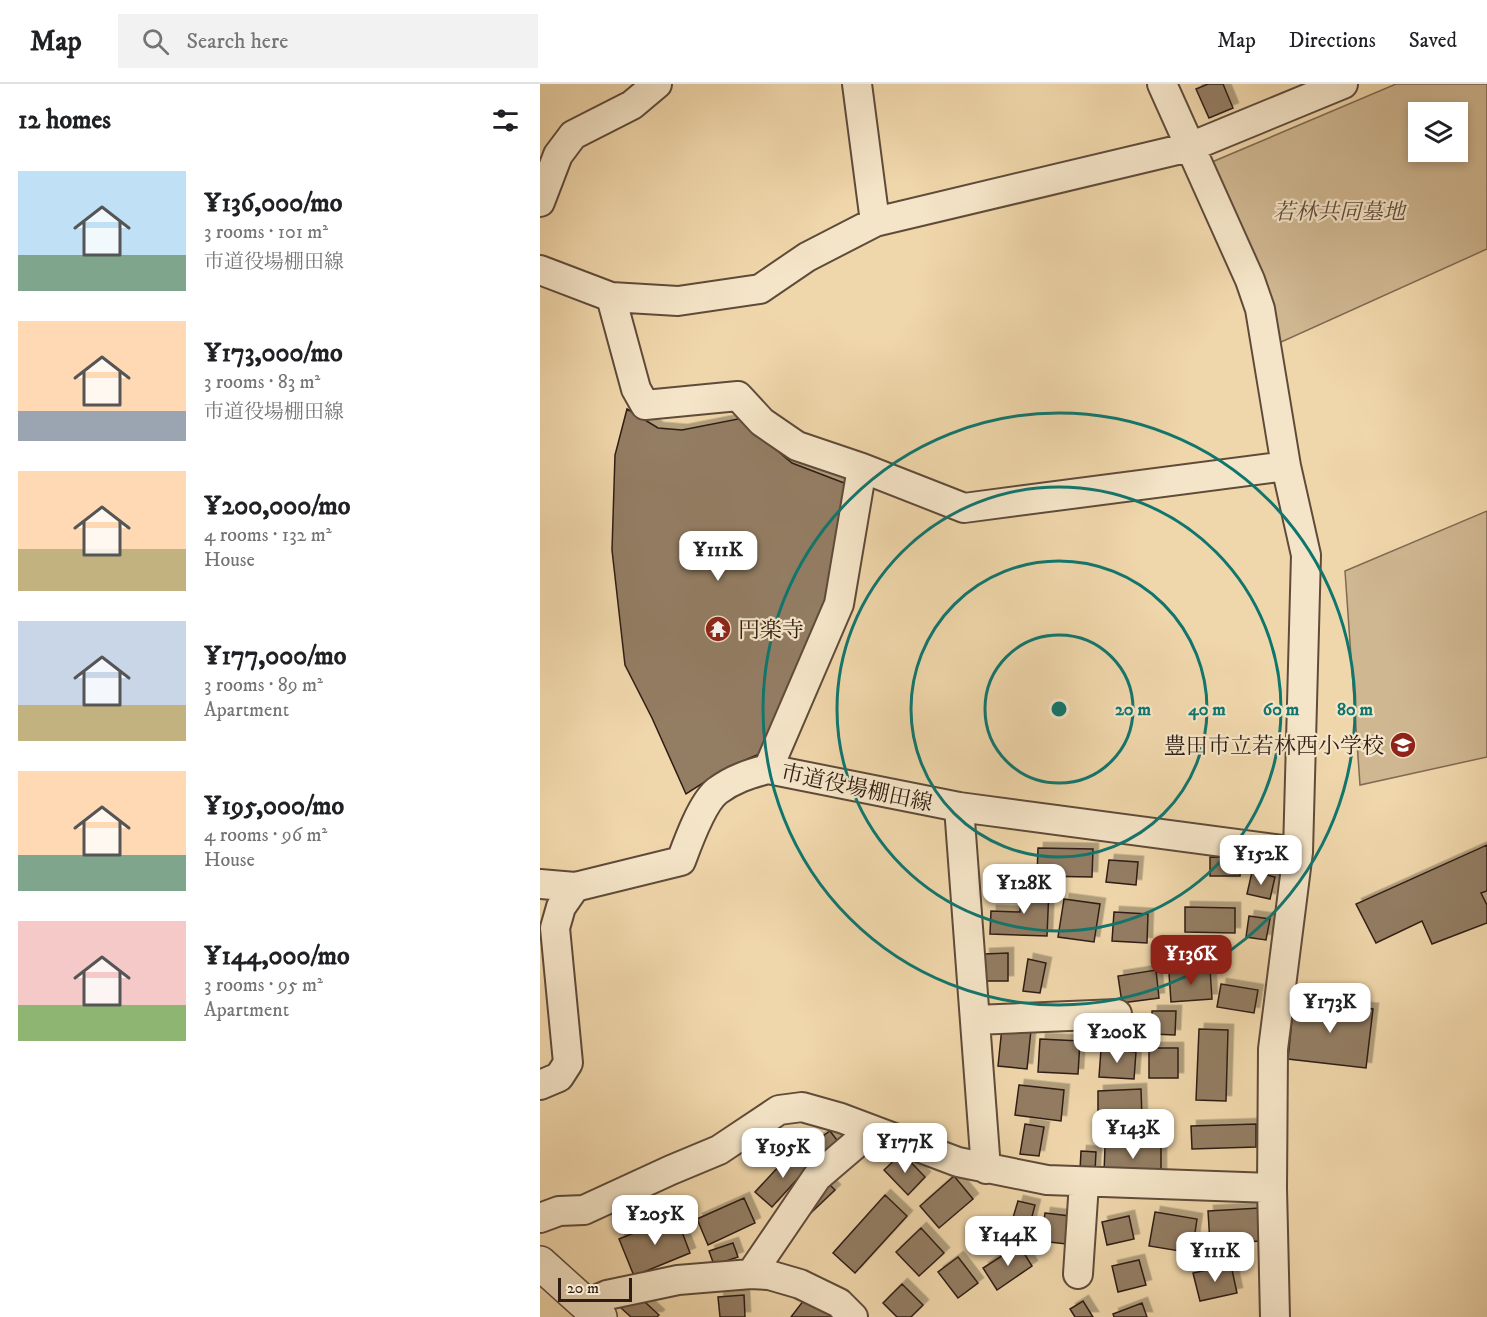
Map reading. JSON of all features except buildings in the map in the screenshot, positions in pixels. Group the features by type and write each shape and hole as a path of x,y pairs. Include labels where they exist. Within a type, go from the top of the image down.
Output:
{"street":[{"path":"540,202 558,155 573,135 632,105 657,84"},
{"path":"857,84 875,222"},
{"path":"1162,84 1250,280 1260,309 1286,466 1306,555 1298,852 1273,1049 1272,1188 1275,1317"},
{"path":"540,270 611,297 678,301 760,289 807,257 875,222 1190,147 1343,84"},
{"path":"611,297 636,389 645,405 738,396 762,422 797,446 862,468 964,508 1286,466"},
{"path":"768,769 839,604 862,468"},
{"name":"市道役場棚田線","path":"540,884 575,887 681,861 699,816 715,792 743,775 768,769 959,807 1298,852"},
{"path":"959,807 986,1169"},
{"path":"540,1085 559,1077 568,1063 555,928 561,907 575,887"},
{"path":"975,1020 1117,1014"},
{"path":"540,1218 559,1211 584,1210 719,1150 779,1110 802,1107 841,1118 958,1162 1047,1180 1272,1188"},
{"path":"751,1274 817,1178 872,1130"},
{"path":"1078,1274 1084,1183"},
{"path":"540,1263 593,1310 607,1295 678,1280 751,1274 769,1275 800,1284 839,1303 853,1317"}],"green space":[{"name":"若林共同墓地","path":"1396,84 1487,84 1487,249 1279,343 1212,162"},
{"path":"1487,511 1487,757 1360,785 1345,571"}],"place":[{"name":"円楽寺","path":"718,629"},
{"name":"豊田市立若林西小学校","path":"1403,745"}]}
